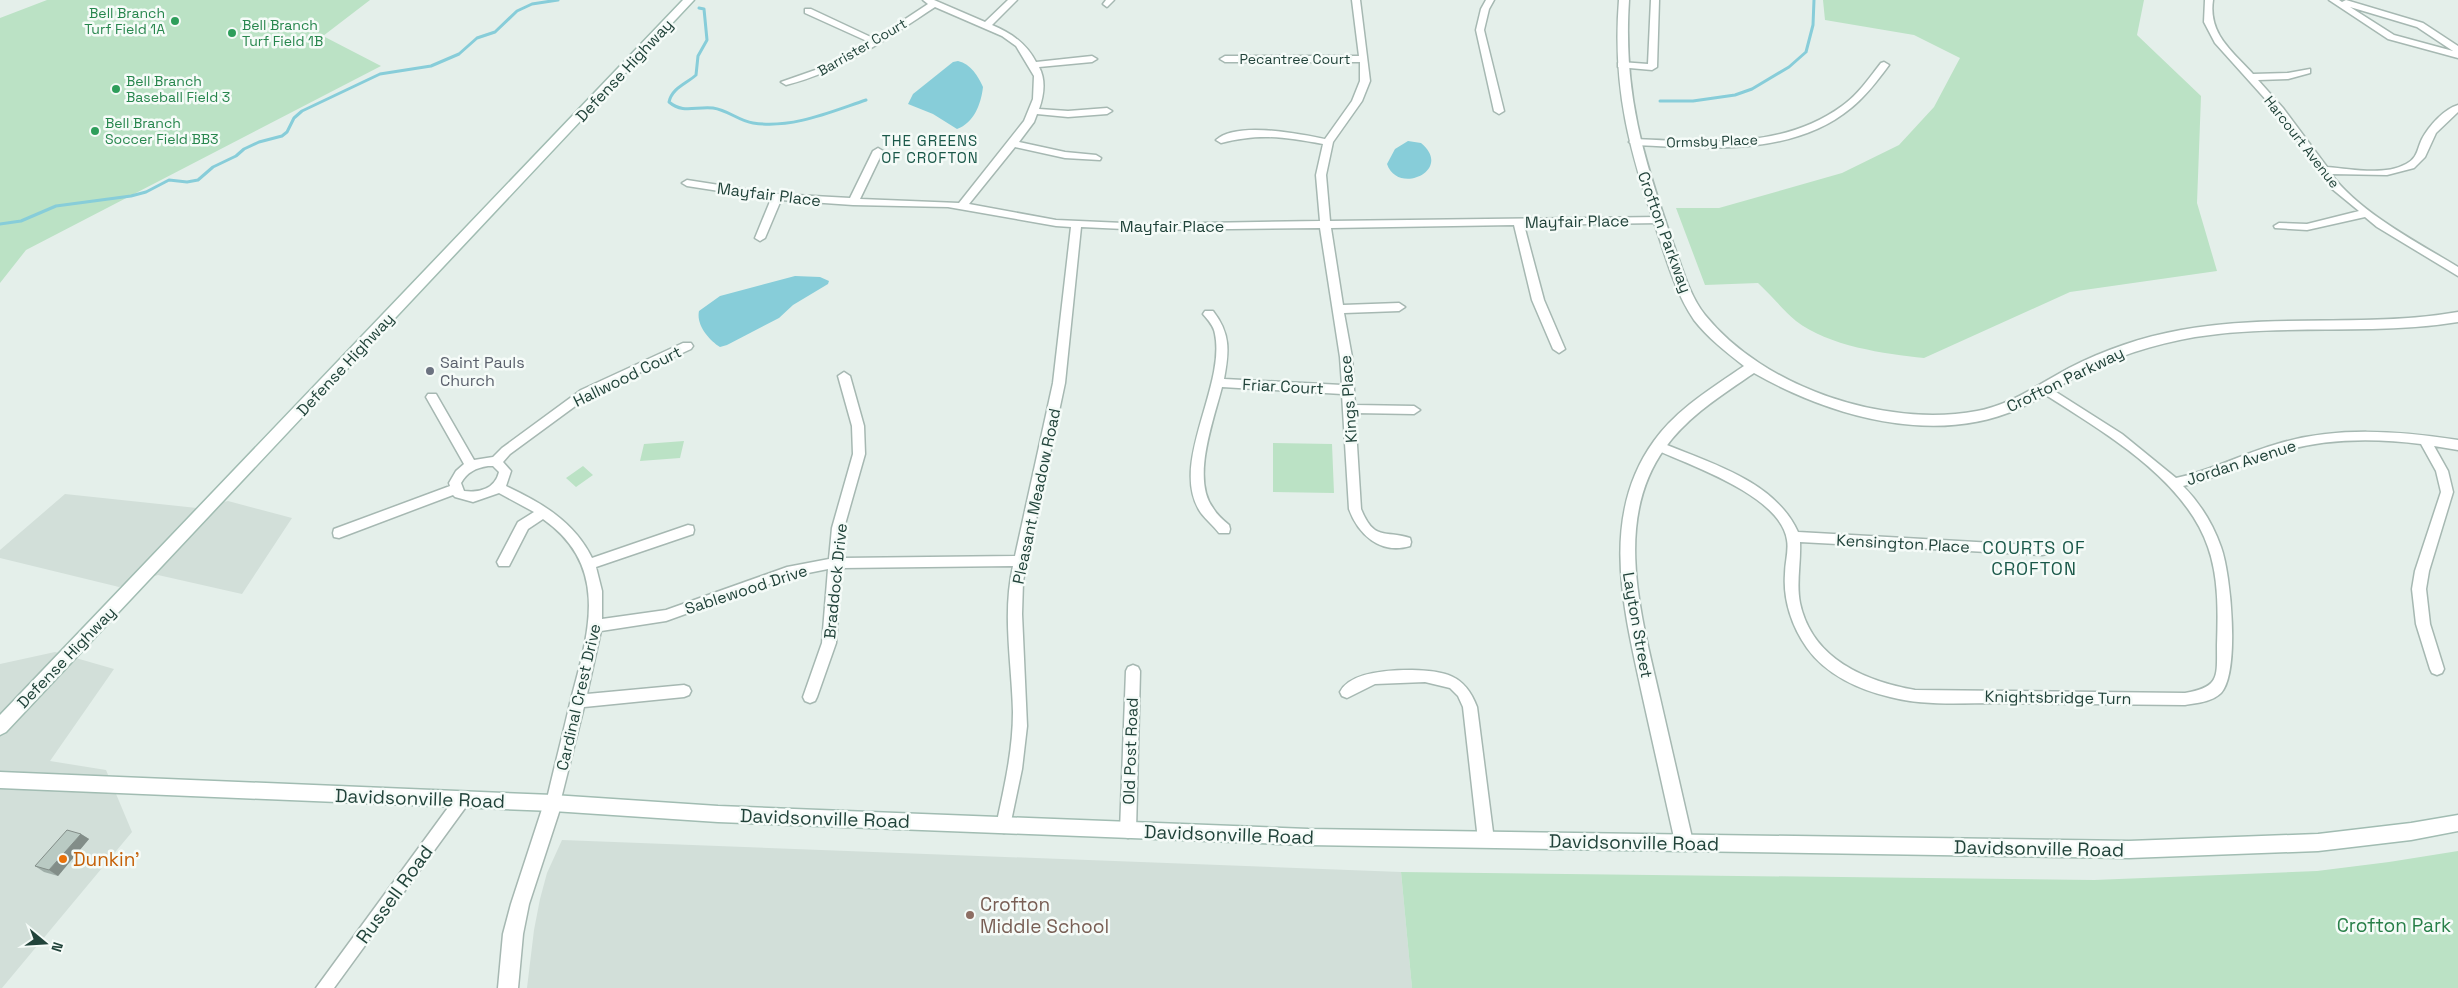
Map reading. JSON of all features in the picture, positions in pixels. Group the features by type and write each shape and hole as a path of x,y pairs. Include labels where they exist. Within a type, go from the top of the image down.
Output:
{"main road":[{"name":"Defense Highway","path":"0,727 689,0"},
{"name":"Crofton Parkway","path":"1624,0 1621,65 1634,142 1681,282 1701,319 1714,332 1754,366 1807,394 1839,405 1878,414 1913,419 1943,420 1992,413 2026,401 2077,370 2123,350 2163,338 2197,331 2270,325 2390,327 2458,317"},
{"name":"Layton Street","path":"1684,842 1631,602 1627,576 1626,548 1629,521 1636,488 1658,446 1693,409 1754,366"},
{"name":"Davidsonville Road","path":"0,780 553,803 718,814 1308,837 2072,850 2201,850 2302,844 2458,823"},
{"path":"508,988 513,934 520,904 553,803"}],"street":[{"path":"987,25 1013,0"},
{"path":"1221,140 1231,135 1256,133 1288,135 1328,142 1360,96 1365,81 1356,0"},
{"path":"1490,0 1485,9 1480,30 1499,111"},
{"path":"1621,65 1652,67 1655,0"},
{"name":"Harcourt Avenue","path":"2209,0 2207,13 2212,32 2291,124 2322,170 2340,191 2366,213 2458,272"},
{"path":"2334,0 2420,25 2458,50"},
{"path":"2334,0 2391,37 2458,55"},
{"path":"931,2 987,25 1019,44 1035,65 1039,76 1039,87 1034,111 1012,143 963,205"},
{"name":"Barrister Court","path":"786,82 814,76 873,41 931,2"},
{"path":"808,11 873,41"},
{"name":"Pecantree Court","path":"1225,59 1364,59"},
{"path":"1035,65 1092,60"},
{"name":"Ormsby Place","path":"1634,142 1727,144 1778,138 1828,120 1844,110 1857,98 1884,65"},
{"path":"2251,77 2288,76 2307,71"},
{"path":"2322,170 2372,172 2403,168 2419,159 2431,133 2444,118 2458,108"},
{"path":"1034,111 1068,114 1107,111"},
{"name":"Kings Place","path":"1328,142 1321,175 1325,225 1345,348 1356,509 1359,521 1371,535 1390,542 1405,542"},
{"path":"1012,143 1065,155 1096,158"},
{"path":"853,202 878,151"},
{"name":"Mayfair Place","path":"687,183 777,197 853,202 963,205 1034,220 1076,226 1146,227 1660,220"},
{"path":"760,238 777,197"},
{"path":"2279,226 2306,227 2366,213"},
{"path":"1518,222 1538,300 1559,349"},
{"name":"Pleasant Meadow Road","path":"1004,826 1019,746 1020,713 1014,605 1020,561 1060,383 1076,226"},
{"path":"1338,308 1400,307"},
{"path":"1209,314 1221,334 1218,383 1200,448 1197,466 1202,503 1210,519 1224,529"},
{"name":"Hallwood Court","path":"496,462 506,451 585,393 687,346"},
{"name":"Braddock Drive","path":"810,696 829,643 834,604 834,563 838,528 859,454 858,426 844,376"},
{"name":"Friar Court","path":"1218,383 1348,390"},
{"name":"Knightsbridge Turn","path":"1794,537 1795,549 1791,577 1793,602 1798,621 1809,641 1824,658 1846,676 1869,686 1889,693 1915,696 2185,699 2216,690 2222,682 2224,669 2223,590 2215,546 2207,528 2174,483 2131,447 2045,389"},
{"path":"432,397 471,465"},
{"path":"1350,409 1414,410"},
{"name":"Jordan Avenue","path":"2174,483 2203,477 2280,448 2302,443 2357,437 2425,440 2458,445"},
{"path":"2425,440 2442,471 2447,492 2423,565 2420,589 2423,624 2437,669"},
{"path":"1658,446 1762,496 1782,515 1794,537"},
{"path":"488,461 496,462 505,471 498,487 490,493 466,497 459,494 455,489 457,477 471,465 488,461"},
{"name":"Cardinal Crest Drive","path":"498,487 527,500 562,524 574,538 588,564 593,576 596,593 594,626 553,803"},
{"path":"339,533 455,489"},
{"path":"504,562 523,526 544,511"},
{"path":"588,564 688,530"},
{"name":"Kensington Place","path":"1794,537 2042,550"},
{"name":"Sablewood Drive","path":"594,626 666,615 787,572 834,563 1020,561"},
{"name":"Old Post Road","path":"1128,831 1133,670"},
{"path":"1347,692 1369,680 1382,678 1437,678 1446,680 1461,689 1470,707 1486,840"},
{"path":"578,701 684,691"},
{"name":"Russell Road","path":"324,988 463,800"}],"shaded area":[{"path":"65,494 197,508 228,501 292,518 242,594 158,575 119,587 0,558 0,550"},
{"path":"55,652 114,669 50,761 106,770 132,832 2,988 0,988 0,664"},
{"name":"Crofton Middle School","path":"562,840 1401,872 1412,988 527,988 540,899 547,873"}],"green space":[{"path":"47,0 370,0 323,36 381,66 26,250 0,283 0,18"},
{"path":"1823,0 2144,0 2137,35 2201,96 2197,203 2217,271 2070,292 1924,358 1875,351 1840,343 1824,337 1796,321 1758,283 1705,285 1676,208 1719,208 1842,173 1899,145 1934,107 1960,58 1914,35 1825,20"},
{"path":"684,441 680,458 640,461 644,444"},
{"path":"1273,443 1332,444 1334,493 1273,492"},
{"path":"583,466 593,475 576,487 566,478"},
{"name":"Crofton Park","path":"2458,851 2458,988 1412,988 1401,872 2094,880 2317,871"}],"water":[{"path":"958,61 970,68 983,87 976,112 968,122 957,129 933,114 908,104 913,94 953,62"},
{"path":"1408,141 1421,143 1429,153 1431,162 1428,170 1420,176 1411,179 1402,178 1393,173 1387,164 1395,149"},
{"path":"795,276 820,277 829,281 828,284 793,305 779,318 727,345 720,347 701,327 699,311 720,296"}],"building":[{"path":"67,830 81,834 49,870 35,866"}],"waterway":[{"path":"0,224 21,221 56,206 131,196 146,192 169,180 187,182 198,180 213,167 236,156 244,149 259,142 282,136 287,132 294,118 302,111 380,74 431,66 459,54 477,38 495,32 517,11 532,4 558,0"},
{"path":"1660,101 1693,101 1735,95 1752,89 1789,67 1806,52 1813,25 1814,0"},
{"path":"699,8 704,9 707,40 698,56 696,75 673,93 669,102 674,106 685,109 713,108 748,122 782,124 811,118 866,100"}],"place":[{"name":"Bell Branch Turf Field 1A","path":"175,21"},
{"name":"Bell Branch Turf Field 1B","path":"232,33"},
{"name":"Bell Branch Baseball Field 3","path":"116,89"},
{"name":"Bell Branch Soccer Field BB3","path":"95,131"},
{"name":"Saint Pauls Church","path":"430,371"},
{"name":"Dunkin'","path":"63,859"},
{"name":"Crofton Middle School","path":"970,915"}],"district":[{"name":"THE GREENS OF CROFTON","path":"930,150"},
{"name":"COURTS OF CROFTON","path":"2034,558"}]}
